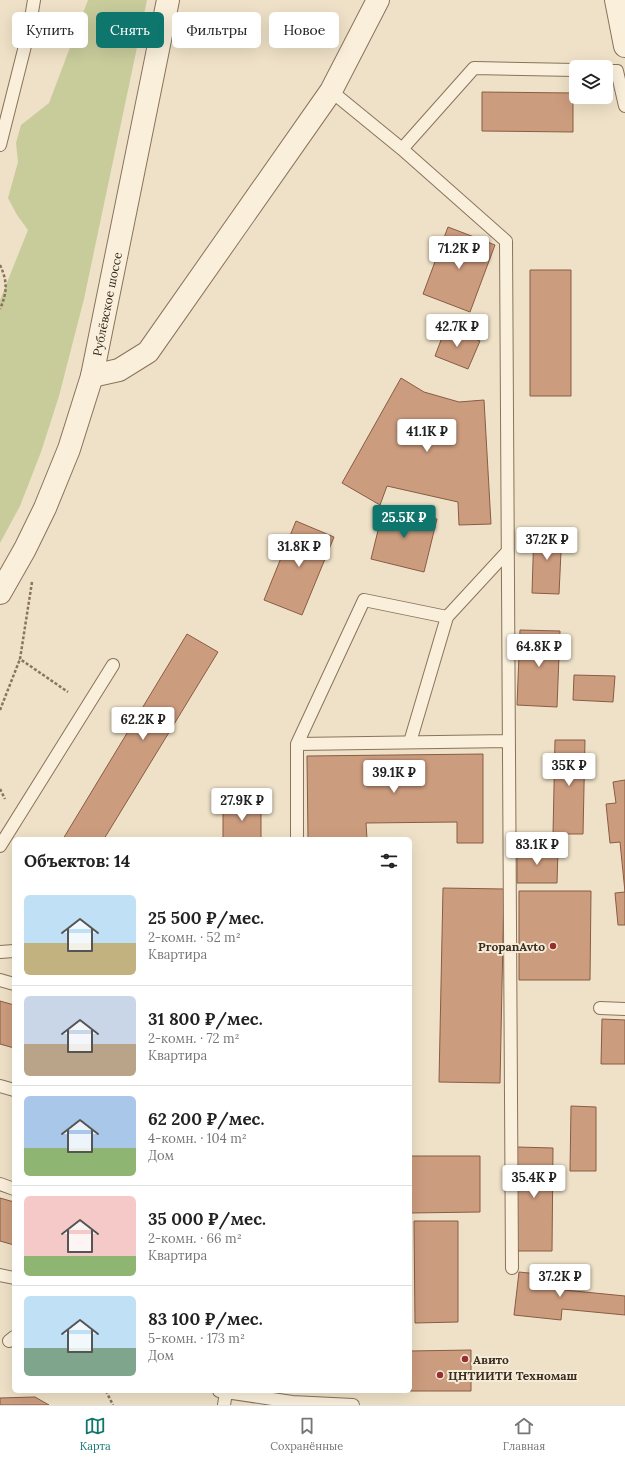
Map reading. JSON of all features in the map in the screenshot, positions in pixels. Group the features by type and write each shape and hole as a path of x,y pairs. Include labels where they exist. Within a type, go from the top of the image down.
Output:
{"street":[{"name":"Рублёвское шоссе","path":"0,592 45,508 69,450 92,376 168,0"},
{"path":"92,376 119,370 148,352 331,91 378,0"},
{"path":"616,0 625,46"}],"lane":[{"path":"0,145 29,30 34,0"},
{"path":"402,149 474,68 569,70"},
{"path":"613,71 617,71 625,106"},
{"path":"331,91 402,149 506,241 512,1268"},
{"path":"410,742 446,618 507,552"},
{"path":"297,837 297,744 364,600 446,618"},
{"path":"0,846 113,665"},
{"path":"297,744 509,741"},
{"path":"0,952 12,951"},
{"path":"0,980 12,983"},
{"path":"600,1008 625,1009"},
{"path":"0,1086 12,1089"},
{"path":"0,1184 12,1188"},
{"path":"0,1275 12,1278"},
{"path":"223,1393 224,1405"},
{"path":"230,1393 292,1402 353,1405"}],"path":[{"path":"0,265 4,275 6,294 0,309"},
{"path":"0,710 20,659 32,582 13,570"},
{"path":"20,659 68,692"},
{"path":"0,789 6,799"},
{"path":"107,1393 113,1405"}],"green space":[{"path":"88,0 147,0 144,12 96,12 96,48 137,48 84,299 59,396 41,452 20,506 0,543 0,300 28,230 17,215 8,198 18,162 16,143 21,125 49,103 70,48 88,48 88,12 83,12"}],"building":[{"path":"482,92 569,93 569,104 573,104 573,132 482,131"},
{"path":"448,227 495,245 470,312 423,294"},
{"path":"530,270 571,270 571,396 530,396"},
{"path":"446,327 480,341 468,369 435,356"},
{"path":"401,378 424,392 459,402 484,400 491,524 459,525 458,502 387,486 380,505 342,483"},
{"path":"384,506 437,519 424,572 371,559"},
{"path":"296,521 334,537 302,615 264,600"},
{"path":"534,529 562,530 559,594 532,593"},
{"path":"520,630 560,631 557,707 517,705"},
{"path":"187,634 218,652 105,837 64,837"},
{"path":"574,675 615,676 613,702 573,700"},
{"path":"555,740 585,740 583,834 553,834"},
{"path":"483,754 483,843 457,843 457,822 366,823 367,837 308,837 307,756"},
{"path":"625,780 625,892 620,842 610,843 606,804 616,803 613,782"},
{"path":"223,804 261,804 261,837 223,837"},
{"path":"517,850 558,850 557,883 517,883"},
{"path":"443,888 504,889 500,1083 439,1082"},
{"path":"519,891 591,891 590,980 519,980"},
{"path":"625,892 625,925 618,925 615,893"},
{"path":"0,1001 12,1004 12,1047 0,1044"},
{"path":"602,1019 625,1020 625,1064 601,1064"},
{"path":"571,1106 596,1107 596,1171 570,1171"},
{"path":"517,1147 553,1148 552,1251 515,1251"},
{"path":"412,1156 480,1156 480,1212 412,1213"},
{"path":"0,1198 12,1201 12,1244 0,1241"},
{"path":"414,1221 458,1221 458,1322 415,1323"},
{"path":"519,1272 566,1277 564,1290 625,1296 625,1315 562,1309 561,1320 514,1315"},
{"name":"ЦНТИИТИ Техномаш","path":"471,1350 471,1391 412,1391 412,1351"},
{"path":"35,1397 49,1405 0,1405 0,1398"}],"place":[{"name":"PropanAvto","path":"553,946"},
{"name":"Авито","path":"465,1359"},
{"name":"ЦНТИИТИ Техномаш","path":"440,1375"}]}
